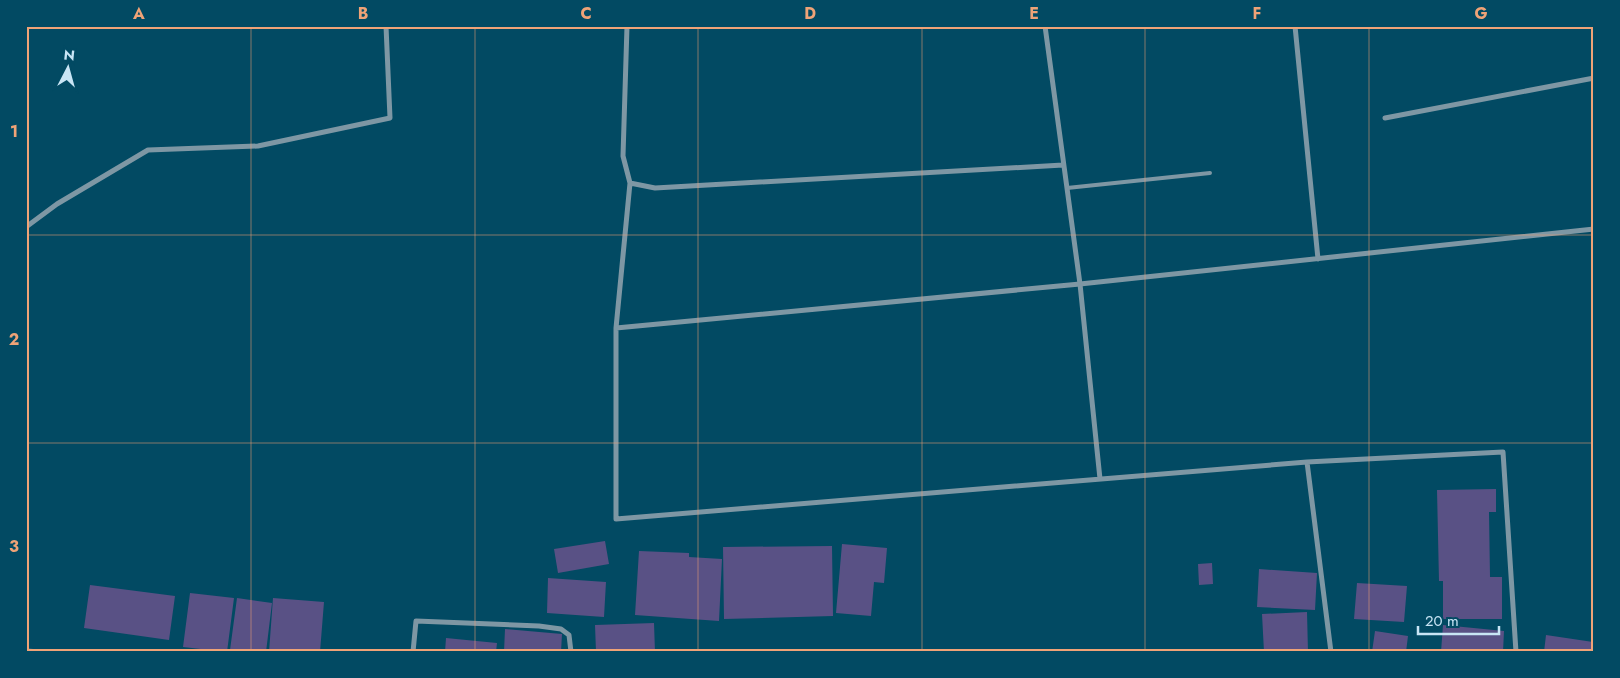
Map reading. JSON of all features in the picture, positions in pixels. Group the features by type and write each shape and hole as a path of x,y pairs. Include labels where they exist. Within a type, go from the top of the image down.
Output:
{"street":[{"path":"26,227 57,204 148,150 258,146 390,118 386,26"},
{"path":"626,26 623,156 630,183 616,328 616,519 1307,462 1503,452 1516,652"},
{"path":"1045,26 1080,284 1100,479"},
{"path":"1295,26 1318,258"},
{"path":"1385,118 1594,78"},
{"path":"630,183 655,188 1063,165"},
{"path":"616,328 1080,284 1594,229"},
{"path":"1307,462 1332,652"},
{"path":"414,652 416,621 540,626 561,629 569,635 571,652"},
{"path":"26,651 40,652"}],"lane":[{"path":"1066,188 1210,173"}],"building":[{"path":"1496,489 1496,512 1489,512 1490,577 1502,577 1502,619 1443,619 1443,581 1439,581 1437,490"},
{"path":"605,541 609,564 558,573 554,549"},
{"path":"842,544 887,548 884,583 874,582 871,616 836,613"},
{"path":"832,546 833,616 724,619 723,547"},
{"path":"639,551 689,553 689,557 722,559 719,621 635,615"},
{"path":"1212,563 1213,584 1199,585 1198,564"},
{"path":"1259,569 1317,573 1315,610 1257,607"},
{"path":"548,578 606,582 604,617 547,613"},
{"path":"1357,583 1407,586 1404,622 1354,619"},
{"path":"90,585 175,596 169,640 84,628"},
{"path":"190,593 234,598 227,652 183,647"},
{"path":"237,598 272,603 266,652 230,650"},
{"path":"273,598 324,602 320,652 269,652"},
{"path":"1307,612 1308,652 1264,652 1262,614"},
{"path":"654,623 655,652 596,652 595,625"},
{"path":"1443,625 1504,631 1503,652 1441,652"},
{"path":"505,629 562,634 561,652 504,652"},
{"path":"1375,631 1408,636 1406,652 1372,652"},
{"path":"1546,635 1593,642 1592,652 1544,652"},
{"path":"446,638 497,643 496,652 445,652"}]}
